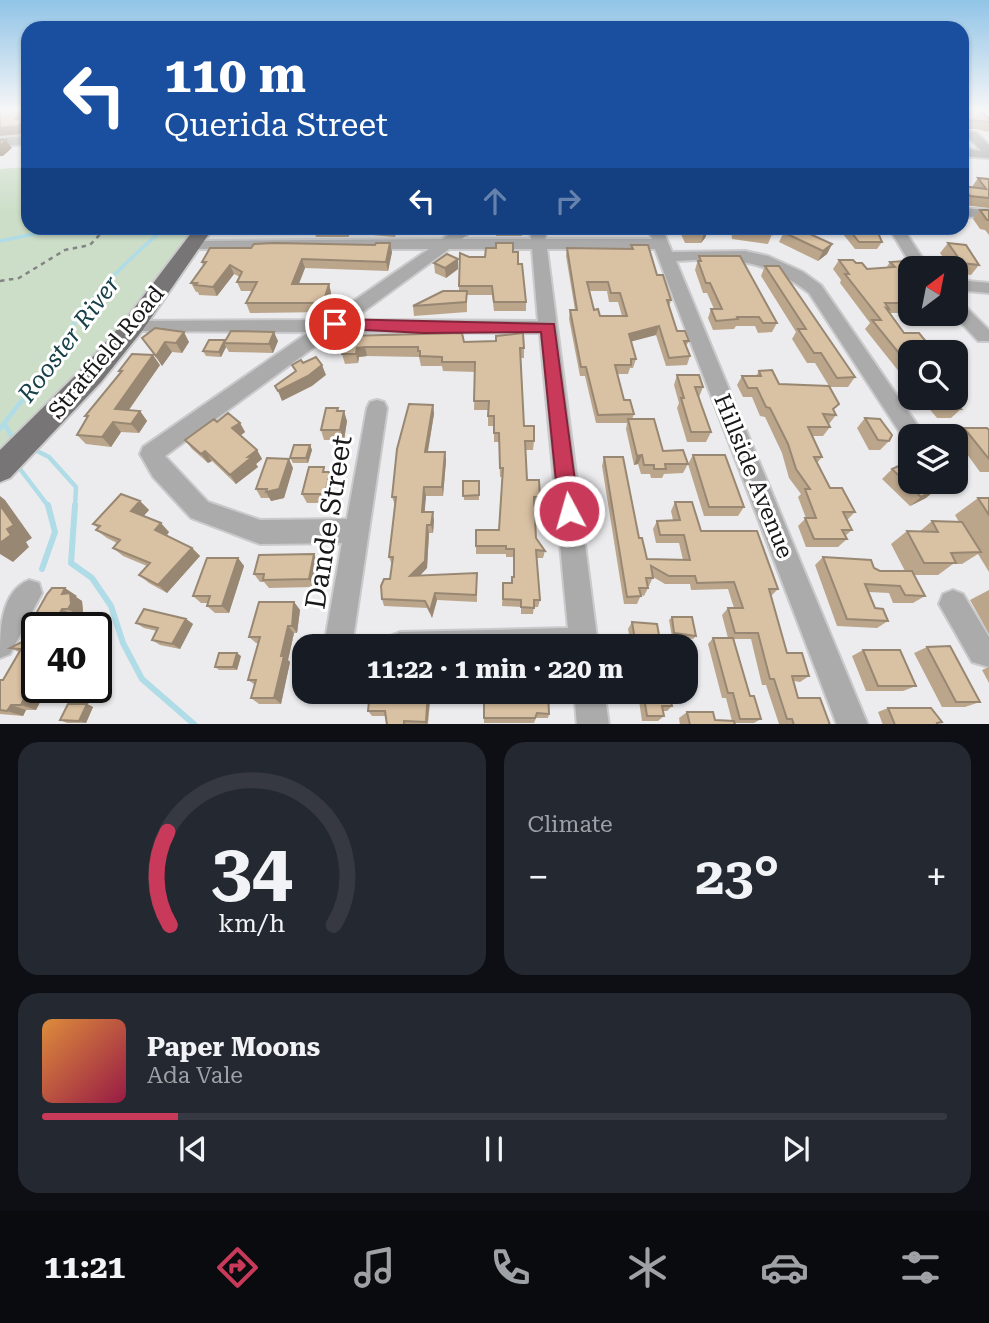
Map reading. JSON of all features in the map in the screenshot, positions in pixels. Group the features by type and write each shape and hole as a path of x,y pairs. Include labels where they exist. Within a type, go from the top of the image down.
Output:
{"main road":[{"name":"Stratfield Road","path":"0,469 134,325 198,236"}],"street":[{"path":"969,153 986,155 989,152 984,145"},
{"path":"969,213 989,214"},
{"path":"356,531 260,532 200,510 161,470 151,454 458,235"},
{"path":"538,235 582,634"},
{"path":"198,236 447,243 538,235 661,243 775,262 799,275 816,289 906,424"},
{"path":"900,235 914,256"},
{"name":"Hillside Avenue","path":"661,243 853,724"},
{"path":"968,286 989,288"},
{"path":"968,319 984,336"},
{"path":"134,325 548,327"},
{"name":"Dande Street","path":"340,634 377,408"},
{"path":"0,644 29,593"},
{"path":"953,604 982,652 989,653"},
{"path":"591,704 593,724"}],"path":[{"path":"0,281 19,278 65,250 90,245 99,235"}],"green space":[{"path":"21,168 21,235 191,235 127,323 0,450 0,169"}],"building":[{"path":"978,178 989,179 989,198 969,195 969,187 986,189"},
{"path":"980,210 989,210 989,220 987,220"},
{"path":"789,235 812,235 832,244 823,251"},
{"path":"854,235 879,235 882,242 859,242"},
{"path":"390,243 386,262 302,259 292,284 329,284 323,303 246,303 257,282 237,282 242,272 230,265 213,287 191,283 206,262 202,262 210,248 251,248 254,244"},
{"path":"496,243 513,243 513,252 518,252 526,302 494,302 492,286 459,286 460,253 469,257 485,257 486,248 496,248"},
{"path":"948,243 966,245 979,265 968,264 968,256 957,256"},
{"path":"631,245 648,245 657,275 663,275 671,300 667,300 677,331 685,331 689,341 684,341 690,356 669,358 659,326 629,334 636,359 631,359 631,365 615,365 624,400 630,400 634,414 598,415 586,367 581,367 570,310 577,310 567,248 633,249","holes":["587,282 608,282 611,293 620,293 627,316 600,316 598,309 594,310"]},
{"path":"447,254 458,259 445,268 434,263"},
{"path":"699,256 740,256 777,323 763,323 759,317 716,321 711,309 722,309 710,283 706,283 698,261 701,261"},
{"path":"839,260 853,260 862,263 867,269 895,267 890,262 898,261 898,303 885,303 889,309 886,308 904,333 919,333 925,340 898,340 898,352 872,320 881,320 845,274 849,274"},
{"path":"765,266 779,266 855,377 837,378 821,353 814,353 798,329 806,329"},
{"path":"443,291 467,291 466,302 413,306"},
{"path":"155,328 184,332 176,343 165,342 156,356 142,338"},
{"path":"231,331 274,332 269,344 224,343"},
{"path":"462,333 464,342 496,341 496,336 523,333 524,348 520,348 524,426 534,426 534,441 525,441 527,480 539,480 540,497 534,497 536,538 545,551 536,550 540,600 534,600 534,608 521,607 521,600 503,599 503,583 512,583 514,577 514,549 506,549 506,546 476,546 476,530 499,530 503,468 500,468 499,433 494,433 494,416 488,416 489,401 474,401 475,362 442,362 442,357 420,356 418,347 365,347 357,348 356,354 342,354 345,336"},
{"path":"209,340 225,340 219,352 203,351"},
{"path":"132,354 153,355 115,409 140,411 131,424 113,422 102,437 77,435 88,416 85,416 122,371 119,371"},
{"path":"316,357 322,365 308,376 278,391 275,386 296,371 292,365"},
{"path":"772,370 779,384 829,386 839,404 833,409 836,415 823,414 830,427 808,427 822,457 814,457 830,488 842,488 855,512 843,512 852,530 842,530 847,539 814,539 805,518 816,518 805,489 810,489 796,469 788,444 770,408 766,407 757,388 748,388 742,376 761,376 759,371"},
{"path":"677,375 699,375 703,387 695,387 711,432 691,432"},
{"path":"409,404 433,405 425,452 445,452 442,487 424,487 422,512 433,512 431,525 427,525 425,561 410,576 477,573 476,595 435,593 430,611 425,601 382,599 381,586 384,579 390,579 393,557 389,557 396,497 392,497 397,449"},
{"path":"326,408 344,411 340,430 321,430"},
{"path":"228,413 240,423 232,428 257,450 230,475 205,451 201,454 185,440 214,419 217,422"},
{"path":"865,418 880,419 892,435 889,441 878,440"},
{"path":"628,419 654,419 663,451 683,450 688,464 665,464 666,469 654,469 654,465 644,465 642,455 637,456"},
{"path":"968,428 989,430 989,459 968,433"},
{"path":"294,445 310,445 306,458 290,458"},
{"path":"693,455 725,455 744,507 709,507"},
{"path":"604,457 623,457 639,538 642,538 647,559 690,560 684,535 660,535 657,521 680,520 675,502 692,502 701,531 757,531 778,589 769,589 787,653 802,653 809,676 792,676 798,698 820,698 830,724 794,724 792,719 787,719 774,679 770,679 758,633 735,633 728,608 743,608 734,582 697,583 695,576 669,576 651,566 653,578 646,578 648,588 639,588 641,596 627,597"},
{"path":"267,458 289,459 279,489 266,492 267,489 256,489"},
{"path":"309,467 324,467 323,472 330,472 325,494 302,494"},
{"path":"463,481 479,481 479,495 463,496"},
{"path":"121,494 140,501 131,511 161,523 155,530 192,548 158,585 139,575 150,563 113,548 120,540 96,530 100,526 93,524"},
{"path":"978,498 989,498 989,515"},
{"path":"0,505 14,525 7,529 11,535 0,543"},
{"path":"932,521 962,522 981,552 951,553 956,563 924,563 907,531 938,532"},
{"path":"314,554 309,579 263,580 264,574 254,574 259,555"},
{"path":"823,557 871,560 874,568 880,571 912,571 925,596 905,595 900,586 865,584 875,608 883,609 888,621 847,619"},
{"path":"207,558 238,558 222,606 207,606 210,596 193,596"},
{"path":"52,588 65,588 62,594 70,593 71,604 68,609 62,609 60,612 37,612"},
{"path":"259,602 294,602 292,626 288,626 274,698 251,698 256,680 248,680 260,637 249,637"},
{"path":"144,609 186,619 172,644 152,640 158,628 136,623"},
{"path":"672,617 692,617 696,634 674,633"},
{"path":"632,622 657,624 659,634 634,634"},
{"path":"713,638 733,638 750,696 754,696 761,719 740,719 733,693 728,693"},
{"path":"21,642 21,649 10,648"},
{"path":"950,646 980,702 956,702 927,647"},
{"path":"21,649 22,703 11,705 7,711 0,710 0,680 3,680"},
{"path":"863,650 900,650 916,686 878,686"},
{"path":"219,653 237,653 233,667 215,667"},
{"path":"68,704 87,704 79,721 60,720"},
{"path":"369,704 427,704 426,722 404,721 404,724 387,724 385,711 368,711"},
{"path":"484,704 549,704 549,714 537,713 535,718 484,718"},
{"path":"645,704 672,704 662,706 664,716 647,716"},
{"path":"888,708 931,708 942,722 938,724 895,724"},
{"path":"687,712 713,712 715,720 734,721 735,724 690,724"}],"waterway":[{"path":"0,241 29,235"},
{"name":"Rooster River","path":"66,338 96,295 157,235"},
{"name":"Rooster River","path":"4,423 57,364 66,338"},
{"name":"Rooster River","path":"0,429 4,423"},
{"name":"Rooster River","path":"4,423 14,440"},
{"name":"Rooster River","path":"31,448 49,457 76,487 75,507"},
{"name":"Rooster River","path":"17,465 48,506"},
{"name":"Rooster River","path":"75,505 71,563 92,578 111,606 123,643 142,679 194,724"},
{"name":"Rooster River","path":"42,569 55,532 48,506"}],"route":[{"path":"335,324 423,328 548,327 569,511"}]}
